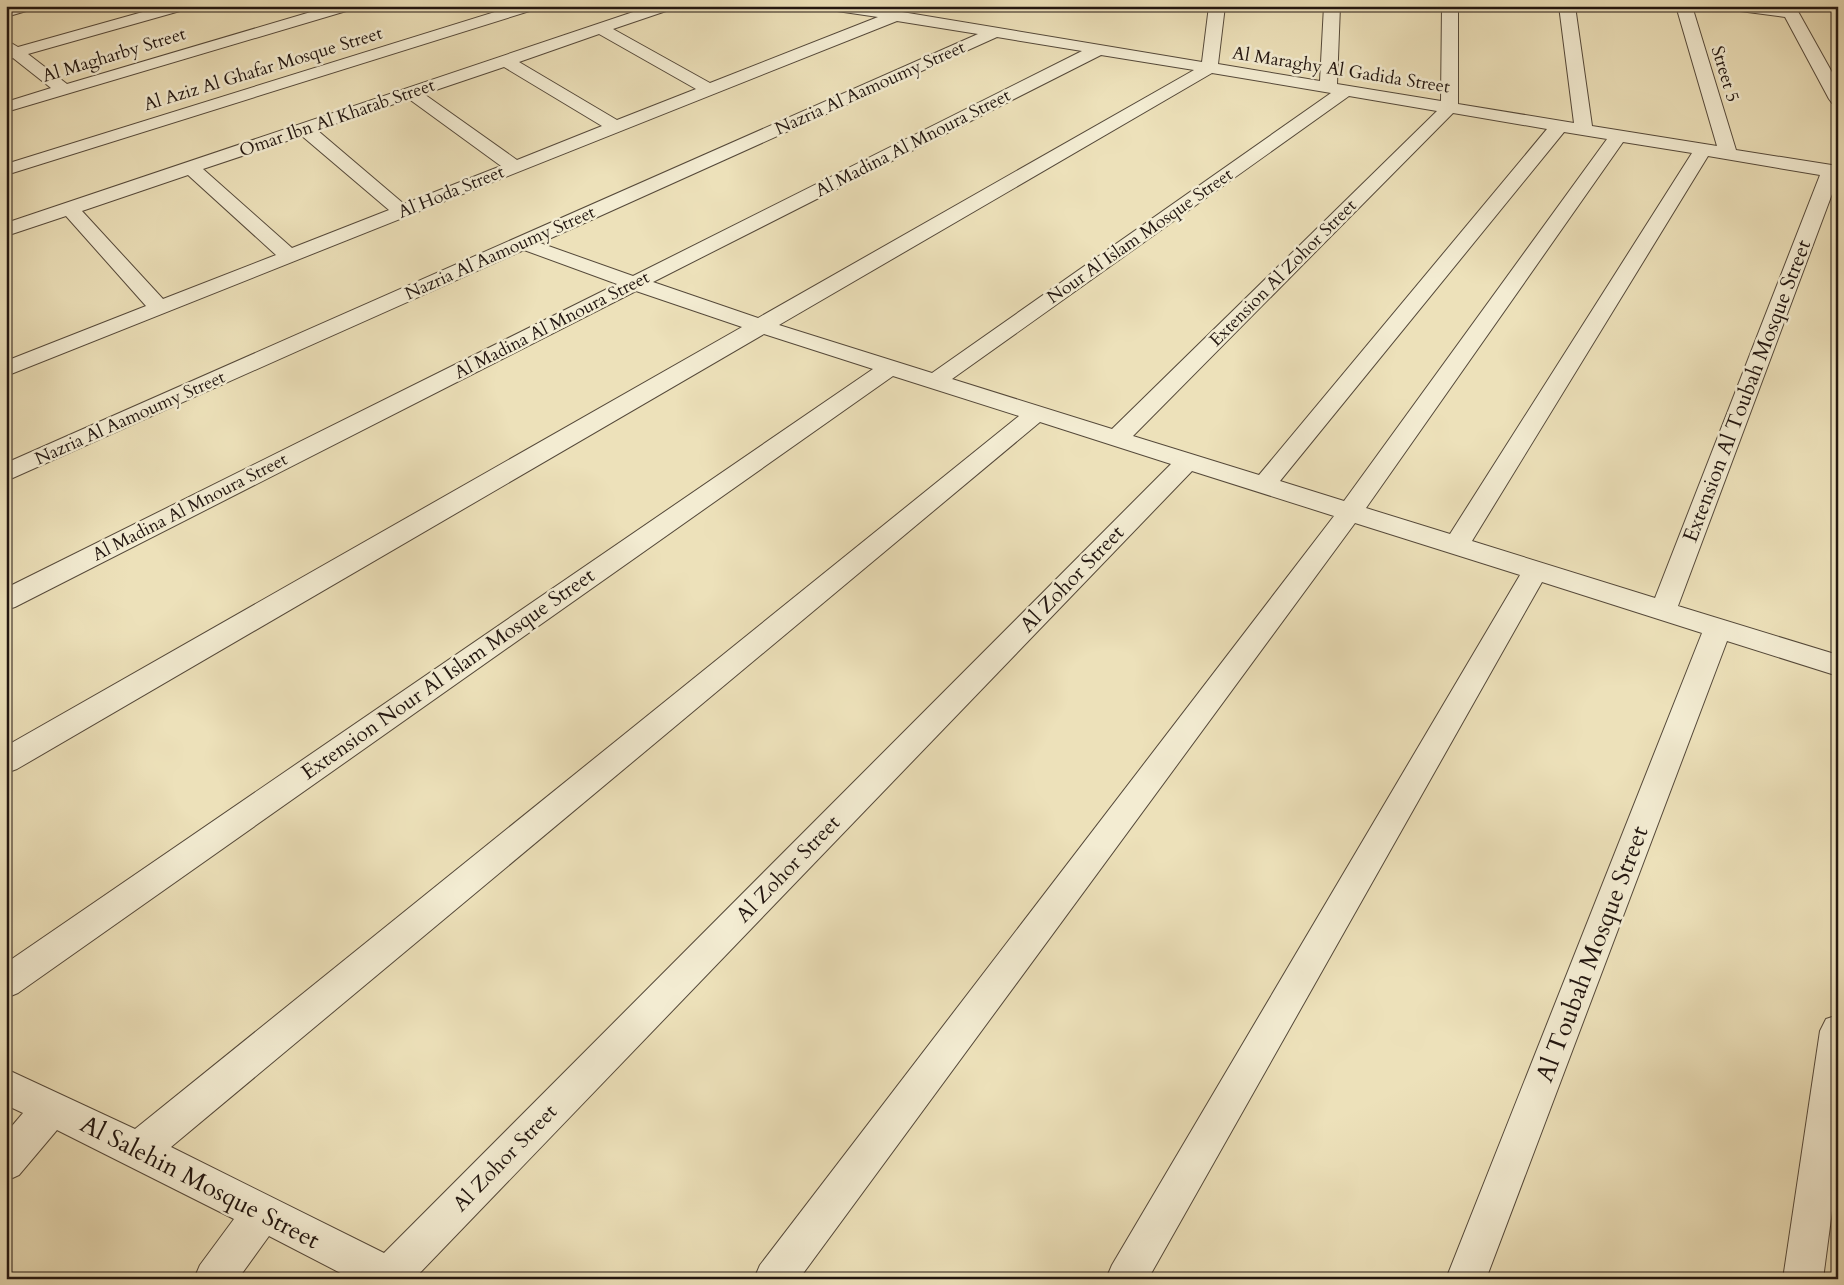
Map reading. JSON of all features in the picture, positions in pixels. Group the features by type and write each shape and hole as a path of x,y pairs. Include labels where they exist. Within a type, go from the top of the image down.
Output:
{"street":[{"path":"6,12 28,6"},
{"path":"9,51 182,6"},
{"name":"Al Magharby Street","path":"6,108 315,10 348,6"},
{"name":"Al Aziz Al Ghafar Mosque Street","path":"6,170 531,6"},
{"name":"Omar Ibn Al Khatab Street","path":"6,230 667,6"},
{"name":"Al Maraghy Al Gadida Street","path":"837,6 1834,171"},
{"path":"6,761 763,327 1209,68 1217,6"},
{"path":"1332,6 1336,89"},
{"path":"1449,108 1450,6"},
{"path":"1567,6 1584,130"},
{"name":"Street 5","path":"1684,6 1728,154"},
{"path":"1740,6 1789,10 1838,98"},
{"name":"Al Hoda Street","path":"8,365 159,308 896,16"},
{"path":"601,29 710,90"},
{"name":"Nazria Al Aamoumy Street","path":"6,473 994,33"},
{"name":"Al Madina Al Mnoura Street","path":"6,600 1097,50"},
{"path":"9,51 64,90"},
{"path":"506,61 616,127"},
{"name":"Nour Al Islam Mosque Street","path":"935,380 1336,89"},
{"path":"412,93 515,167"},
{"name":"Extension Al Zohor Street","path":"1117,438 1449,108"},
{"path":"1264,485 1559,126"},
{"path":"305,129 402,212"},
{"path":"774,1279 1350,512 1618,136"},
{"path":"1456,546 1703,150"},
{"path":"191,168 289,256"},
{"name":"Extension Al Toubah Mosque Street","path":"1663,611 1834,171"},
{"path":"70,209 159,308"},
{"path":"523,243 763,327 1838,666"},
{"name":"Extension Nour Al Islam Mosque Street","path":"6,982 891,367"},
{"path":"138,1150 1037,413"},
{"name":"Al Zohor Street","path":"391,1278 1188,461"},
{"path":"1126,1279 1536,570"},
{"name":"Al Toubah Mosque Street","path":"1466,1279 1718,628"},
{"path":"1803,1279 1838,1031"},
{"name":"Al Salehin Mosque Street","path":"6,1086 138,1150 391,1278"},
{"path":"6,1162 52,1108"},
{"path":"214,1279 262,1213"}]}
